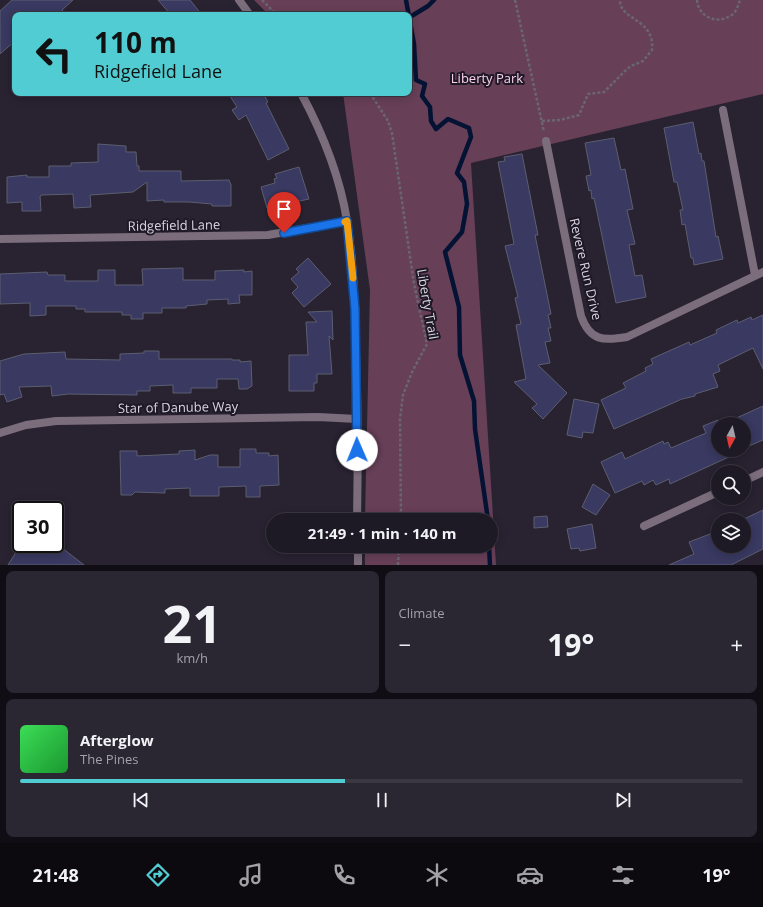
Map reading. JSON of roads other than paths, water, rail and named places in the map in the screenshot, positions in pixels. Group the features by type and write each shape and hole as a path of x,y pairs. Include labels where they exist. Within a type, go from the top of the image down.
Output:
{"street":[{"path":"238,0 248,12"},
{"path":"302,96 322,138 337,178 347,221 355,309 357,513"},
{"path":"723,110 759,273"},
{"name":"Revere Run Drive","path":"546,141 581,316 590,333 599,338 611,340 627,337 759,273"},
{"name":"Ridgefield Lane","path":"0,239 268,235 347,221"},
{"name":"Star of Danube Way","path":"0,433 26,425 56,421 318,418 357,419"},
{"path":"751,478 763,472"},
{"path":"644,526 711,495"},
{"path":"358,553 358,565"}],"waterway":[{"path":"406,0 408,12"},
{"path":"412,16 428,6 434,0"},
{"path":"412,33 416,80 425,84 422,96 430,107 431,121 436,129 448,119 469,128 471,137 457,173 464,182 467,204 462,232 445,252 459,307 460,355 474,401 475,429 487,513"},
{"path":"489,553 490,565"}],"park label":[{"name":"Liberty Park","path":"487,78"}]}
